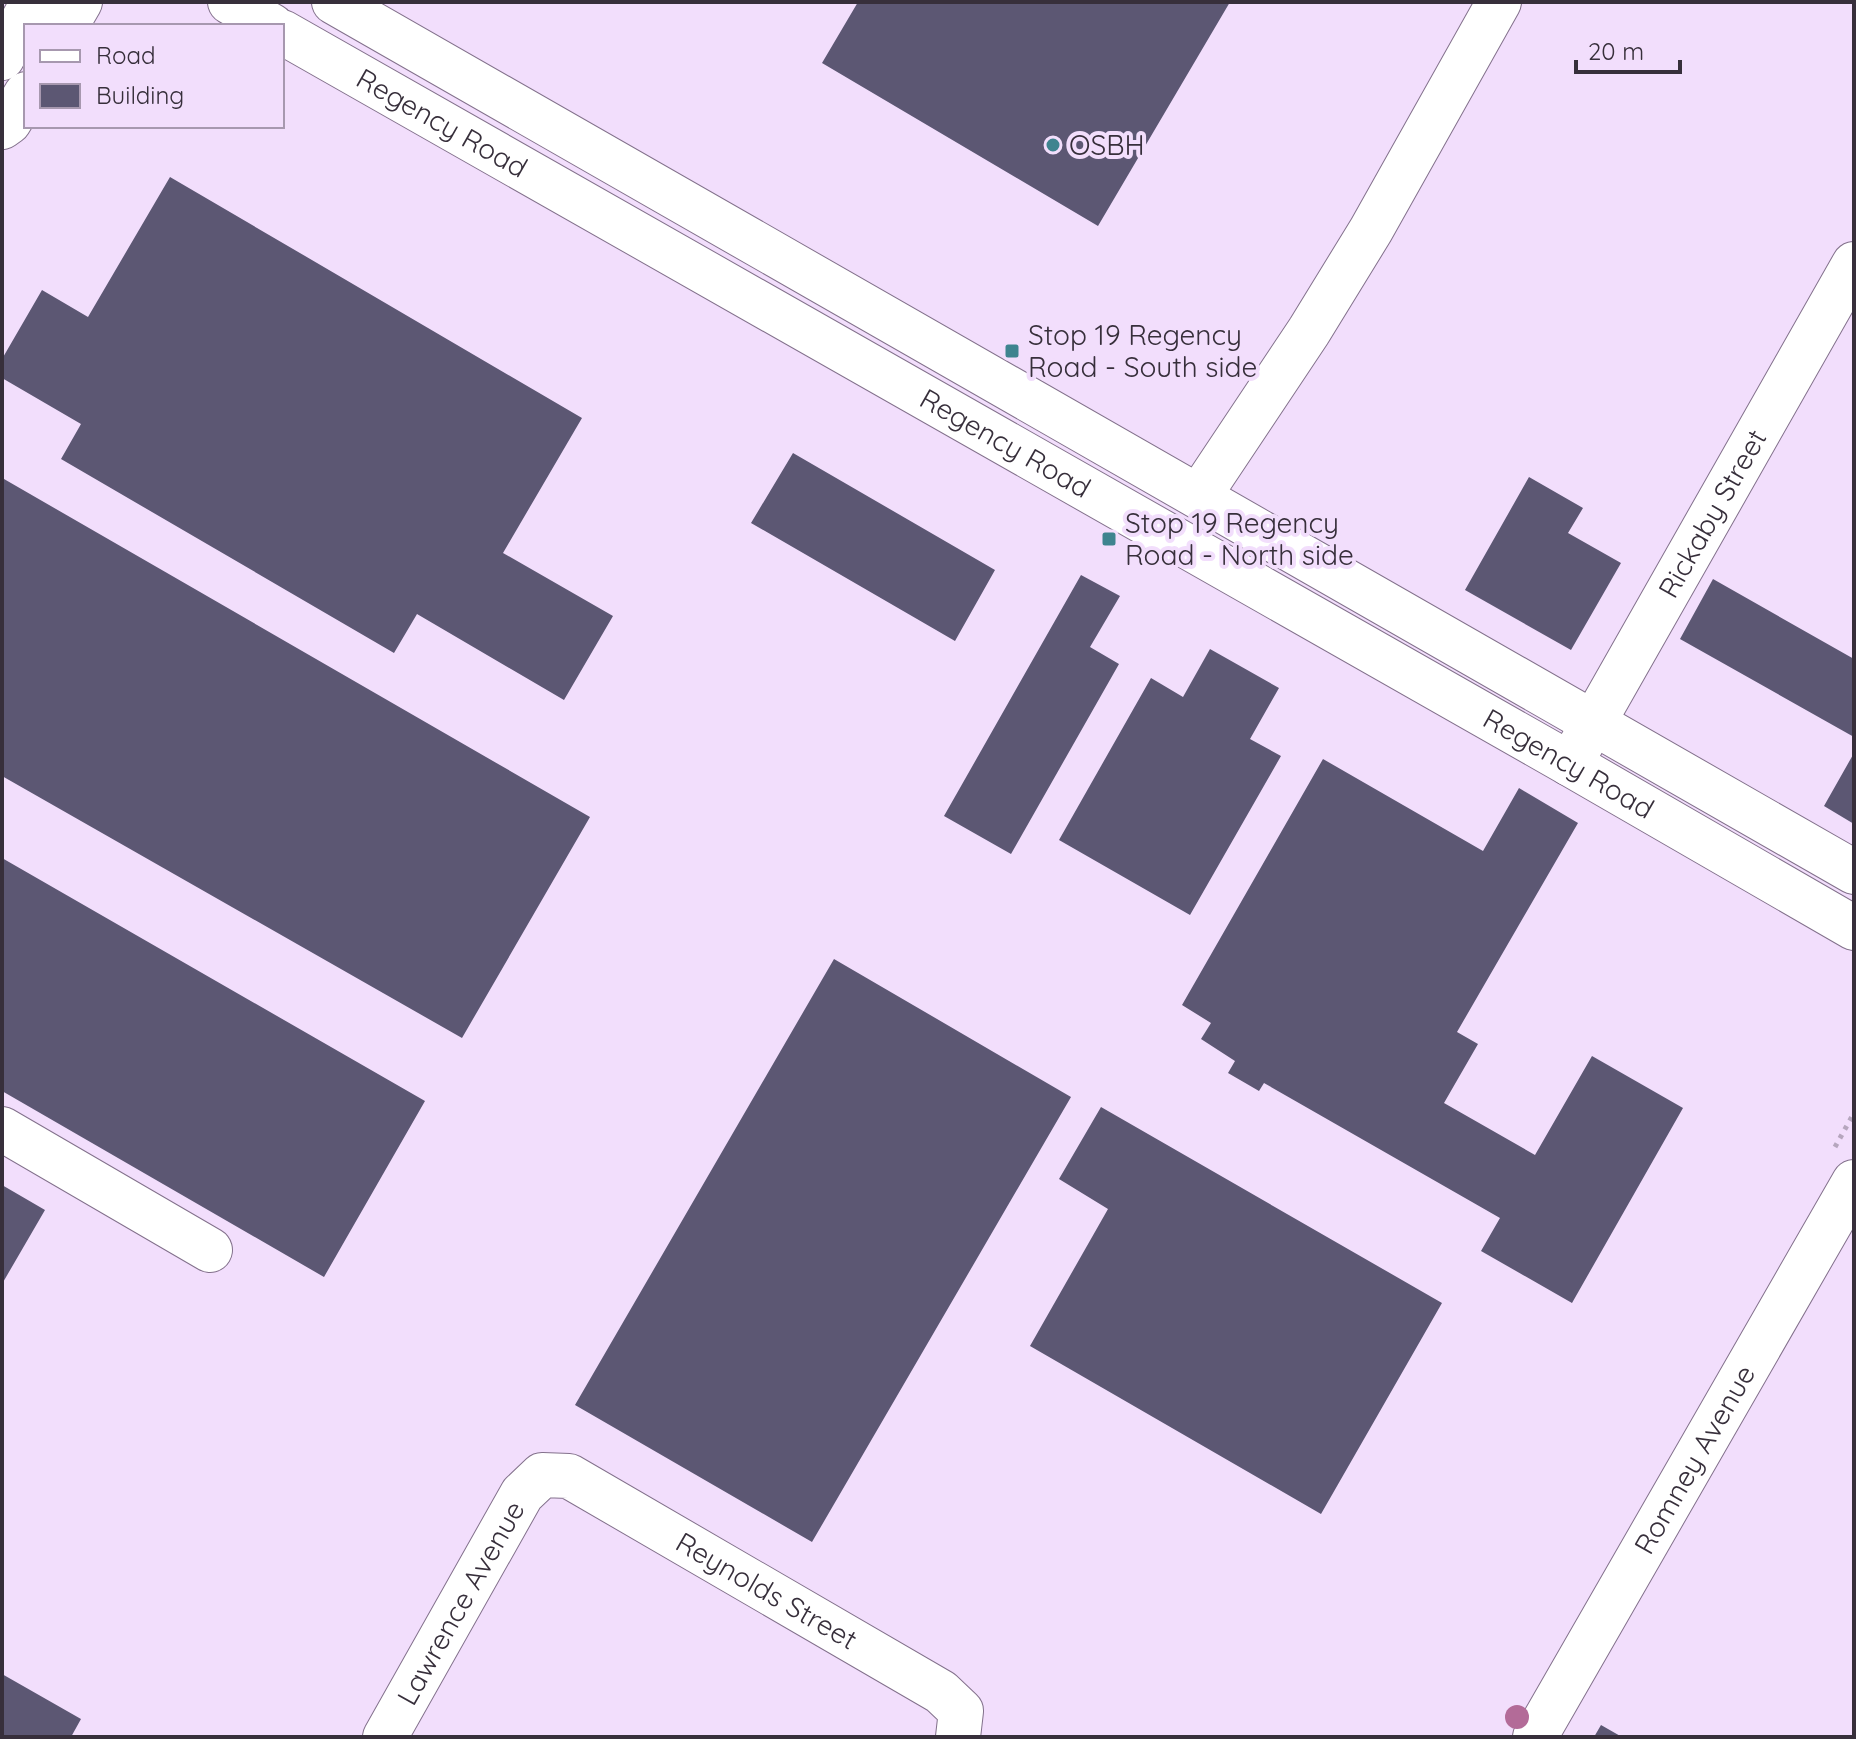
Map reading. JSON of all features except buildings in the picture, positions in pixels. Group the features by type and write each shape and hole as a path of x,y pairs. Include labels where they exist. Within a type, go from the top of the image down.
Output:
{"main road":[{"path":"2,58 33,2"},
{"path":"67,24 80,2"},
{"path":"230,2 268,24"},
{"name":"Regency Road","path":"334,2 1854,872"},
{"path":"1199,496 1309,331 1371,230 1499,2"},
{"name":"Regency Road","path":"284,33 1854,928"},
{"path":"2,127 9,122 24,97"},
{"name":"Rickaby Street","path":"1570,764 1854,264"},
{"path":"2,1129 210,1250"},
{"name":"Romney Avenue","path":"1535,1737 1843,1167"},
{"name":"Lawrence Avenue","path":"385,1737 522,1494 542,1475"},
{"name":"Reynolds Street","path":"542,1475 569,1476 941,1692 961,1711 958,1737"}],"path":[{"path":"1843,1167 1854,1113"}],"place":[{"name":"OSBH","path":"1053,145"},
{"name":"Stop 19 Regency Road - South side","path":"1012,351"},
{"name":"Stop 19 Regency Road - North side","path":"1109,539"}]}
